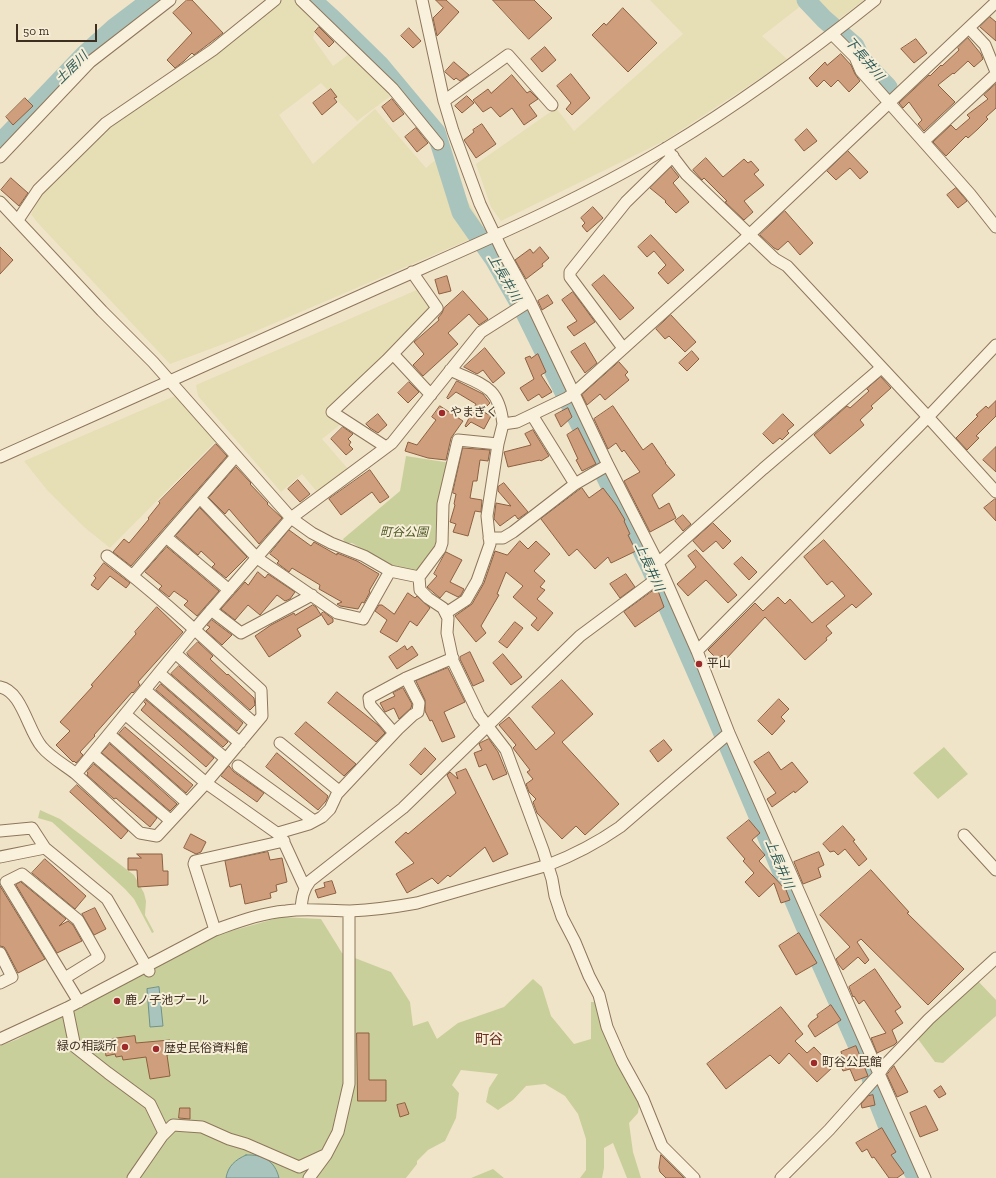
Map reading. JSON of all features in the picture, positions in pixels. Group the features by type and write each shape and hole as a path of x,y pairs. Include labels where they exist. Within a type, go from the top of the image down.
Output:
{"street":[{"path":"0,157 90,62 170,0"},
{"path":"18,220 38,190 106,123 213,50 275,0"},
{"path":"301,0 393,89 438,144"},
{"path":"422,0 444,101 453,131 480,204 502,250 530,301 608,465 658,563 729,733 925,1178"},
{"path":"0,457 495,236 670,152 758,89 875,0"},
{"path":"504,424 517,422 567,398 574,393 749,236 996,2"},
{"path":"924,141 996,73 985,45 969,28"},
{"path":"832,34 855,57 861,71 924,141 996,227"},
{"path":"444,101 508,55 552,105"},
{"path":"670,152 686,174 749,236 775,259 787,266 996,492"},
{"path":"623,348 570,277 570,272 626,202 670,152"},
{"path":"0,202 102,311 154,362 291,518 331,544 364,556 390,571 419,577"},
{"path":"386,447 332,412 437,308 412,272"},
{"path":"76,774 194,630 291,518 392,443 481,332 530,301"},
{"path":"696,651 928,417 996,345"},
{"path":"392,354 431,395"},
{"path":"658,563 763,469 881,368"},
{"path":"446,613 466,600 477,581 490,544 486,516 498,444 504,424 502,410 496,395 483,384 450,370"},
{"path":"532,415 575,484"},
{"path":"498,444 458,440 443,504 442,543 440,549 419,577 420,590 428,598 443,608 446,613 448,618 447,633 453,658 480,715 506,750 548,865 554,896 599,995 607,1027 622,1061 642,1099 662,1146 694,1178"},
{"path":"133,575 236,456"},
{"path":"489,538 503,538 513,532 575,484 608,465"},
{"path":"200,498 257,558 337,613 363,619 390,571"},
{"path":"166,537 229,590"},
{"path":"0,687 12,694 19,703 35,737 42,748 76,774 140,834 157,836 206,783 240,743 262,716 260,690 133,575 107,556"},
{"path":"301,909 305,888 310,881 403,808 580,636 662,575"},
{"path":"211,610 241,633 312,596"},
{"path":"175,653 255,724"},
{"path":"394,733 370,705 369,698 406,678 453,658"},
{"path":"159,673 240,743"},
{"path":"215,930 194,861 281,837 322,817 330,809 339,791 394,733 418,712 419,703 406,678"},
{"path":"145,690 226,759"},
{"path":"125,714 206,783 281,837 305,888"},
{"path":"0,1039 148,968 215,930 261,915 301,909 349,911 396,907 417,903 548,865 586,848 620,827 729,733"},
{"path":"109,734 187,803"},
{"path":"280,743 339,791"},
{"path":"93,754 171,821"},
{"path":"238,766 314,822"},
{"path":"0,830 32,828 45,848 107,899 148,968"},
{"path":"964,835 996,870"},
{"path":"0,857 45,848"},
{"path":"65,978 99,958 78,920 22,874 6,882 79,1002"},
{"path":"309,1178 326,1155 338,1132 349,1084 349,911"},
{"path":"0,953 12,978 0,983"},
{"path":"782,1178 829,1130 879,1074 885,1065 929,1019 996,958"},
{"path":"67,1008 75,1047 150,1104 164,1134"},
{"path":"133,1178 164,1134 173,1125 202,1127 299,1167 326,1155"}],"shaded area":[{"path":"281,0 296,0 318,21 313,38 333,66 352,52 392,95 357,121 321,83 279,115 313,164 375,109 426,168 448,149 467,200 487,232 242,337 170,364 31,214 45,189 107,127 129,110 177,82"},
{"path":"650,0 798,0 802,5 762,36 787,59 771,71 666,140 501,221 491,207 476,164 556,108 574,131 683,34"},
{"path":"814,0 864,0 835,22"},
{"path":"419,289 432,309 324,412 341,424 322,439 349,470 318,493 302,474 281,492 198,396 196,385"},
{"path":"177,395 216,441 110,548 84,527 47,490 24,461"}],"green space":[{"name":"町谷公園","path":"406,456 451,463 438,547 418,574 394,568 352,543 345,543 343,539 400,491"},
{"path":"944,747 968,774 938,799 913,773"},
{"path":"40,810 60,819 134,875 144,893 146,901 145,915 154,932 152,933 134,899 125,889 52,822 38,818"},
{"path":"281,917 321,919 342,953 391,972 410,1002 413,1026 428,1021 437,1039 458,1023 504,1007 533,979 542,987 551,1016 574,1044 591,1039 591,1002 602,1002 606,1037 640,1099 638,1113 629,1123 633,1152 641,1178 627,1178 613,1143 604,1148 604,1168 602,1178 580,1178 586,1170 586,1139 578,1114 565,1096 545,1084 526,1086 513,1100 498,1110 486,1102 489,1088 498,1074 461,1070 452,1085 459,1093 456,1118 445,1141 428,1150 417,1161 417,1164 406,1178 0,1178 0,1046 18,1039 45,1023 93,1000 217,935"},
{"path":"977,980 996,1000 996,1016 943,1063 935,1062 918,1039 922,1031"},
{"path":"493,1169 504,1178 471,1178"}],"water":[{"path":"159,987 163,1026 150,1027 147,989"},
{"path":"246,1155 263,1157 275,1167 279,1178 226,1178 228,1170 233,1164"}],"building":[{"path":"187,0 192,0 223,33 194,55 192,53 175,68 167,60 192,33 173,13"},
{"path":"436,0 446,0 459,12 437,36 433,18 443,8"},
{"path":"493,0 534,0 552,18 529,39"},
{"path":"623,8 657,43 628,72 592,35 604,23 606,25"},
{"path":"990,17 996,22 996,41 980,27"},
{"path":"319,27 334,42 329,47 315,32"},
{"path":"409,28 421,41 413,48 401,36"},
{"path":"968,38 981,54 983,59 974,67 968,61 954,74 953,73 938,85 955,102 924,131 918,124 922,120 909,102 903,108 899,103 959,50 958,48"},
{"path":"916,39 927,53 914,63 901,49"},
{"path":"545,47 556,60 542,72 531,59"},
{"path":"841,54 851,65 860,81 849,92 838,80 831,87 824,80 817,87 809,78 825,62 827,65"},
{"path":"454,62 469,75 460,81 456,78 454,80 445,72"},
{"path":"571,74 590,98 572,115 566,109 571,103 557,86"},
{"path":"512,75 527,93 530,91 538,99 529,105 537,116 524,125 512,108 500,117 491,107 483,112 473,100 488,89 491,93"},
{"path":"996,84 996,108 986,117 988,119 978,129 968,138 966,136 946,156 933,142 951,125 956,130 970,118 967,115 988,99 984,95"},
{"path":"331,89 337,97 334,98 337,102 322,115 313,103"},
{"path":"467,96 474,103 462,113 455,106"},
{"path":"25,98 33,106 13,125 6,117"},
{"path":"392,99 404,114 393,122 382,107"},
{"path":"482,124 496,144 476,158 464,140 474,132 473,130"},
{"path":"416,128 428,143 417,152 405,137"},
{"path":"807,129 817,141 804,151 795,140"},
{"path":"848,151 868,172 860,179 850,168 836,180 827,171"},
{"path":"706,158 723,177 744,159 748,163 751,161 759,170 754,174 764,185 744,201 753,212 744,220 725,202 727,201 704,178 702,180 693,170"},
{"path":"671,167 679,177 673,183 689,202 676,213 665,202 666,201 650,188"},
{"path":"11,178 28,193 19,206 1,190"},
{"path":"956,188 967,201 958,208 947,195"},
{"path":"593,207 603,218 587,232 582,226 585,223 581,218"},
{"path":"785,211 813,243 800,255 788,241 778,250 760,235"},
{"path":"651,235 684,270 668,284 658,273 666,265 654,251 647,257 638,247"},
{"path":"0,247 13,260 0,274"},
{"path":"540,247 549,258 542,264 543,266 526,279 515,260 530,249 533,253"},
{"path":"604,275 634,308 620,320 592,285"},
{"path":"447,276 451,291 439,294 435,280"},
{"path":"463,291 488,319 479,325 469,314 448,333 458,344 423,376 413,365 424,354 414,342 439,320 438,318 444,308"},
{"path":"573,292 595,322 574,336 567,327 577,321 562,300"},
{"path":"548,295 553,303 542,310 538,301"},
{"path":"671,315 696,342 685,352 669,336 665,339 656,329"},
{"path":"585,343 597,363 585,373 571,352"},
{"path":"485,348 505,373 493,383 483,370 477,374 464,367"},
{"path":"692,351 699,359 687,371 679,363"},
{"path":"538,354 546,372 541,375 552,392 542,398 539,394 528,401 520,388 534,379 525,358 530,356 531,358"},
{"path":"619,362 628,372 625,375 629,380 605,400 600,394 587,405 582,395"},
{"path":"881,377 891,388 871,406 873,408 860,420 864,425 830,454 814,435 847,406 850,408 869,391 867,389"},
{"path":"457,381 483,394 490,403 482,411 491,416 484,429 471,422 466,427 465,426 476,404 456,392 448,399 447,398"},
{"path":"409,382 419,392 408,403 398,393"},
{"path":"996,401 996,416 976,436 979,438 967,450 956,438 978,416 976,415 986,406 988,408"},
{"path":"440,406 463,421 451,438 446,460 428,458 405,451 408,442 417,445 436,420 432,417"},
{"path":"613,406 643,450 652,443 675,475 652,495 659,509 669,503 676,518 650,532 624,481 640,472 624,450 622,452 616,443 608,449 594,419"},
{"path":"568,408 572,417 561,427 555,415"},
{"path":"378,414 387,425 378,433 366,424"},
{"path":"783,414 794,425 787,431 789,433 782,440 780,438 773,444 763,434"},
{"path":"343,427 353,434 348,439 351,442 349,445 353,449 346,455 331,439"},
{"path":"578,428 596,464 582,471 576,460 578,459 567,435"},
{"path":"533,430 549,456 541,461 508,467 504,452 531,445 525,434"},
{"path":"216,444 227,456 131,566 113,552 124,539 129,543 149,519 148,518 160,503 159,502"},
{"path":"996,447 996,472 983,460"},
{"path":"463,448 490,450 488,461 480,460 477,481 473,481 470,498 482,500 481,512 475,511 468,536 453,532 456,524 450,522 455,505 456,494 453,493"},
{"path":"236,467 268,503 267,504 282,518 259,544 229,509 225,514 209,498"},
{"path":"370,470 389,497 380,503 372,492 341,515 329,499"},
{"path":"298,480 310,494 300,502 288,489"},
{"path":"504,483 528,512 518,519 515,515 500,526 494,519 496,503 511,506 498,491 498,487"},
{"path":"582,488 589,498 603,488 625,520 624,521 630,534 628,535 636,551 611,563 608,557 595,569 577,549 569,556 541,519"},
{"path":"996,499 996,521 984,508"},
{"path":"200,508 247,557 226,578 212,567 215,564 201,551 198,555 176,536"},
{"path":"683,515 691,524 683,531 675,521"},
{"path":"713,523 731,541 723,549 716,541 703,552 693,541"},
{"path":"289,530 311,546 314,542 337,555 337,553 357,561 379,574 364,603 362,602 358,609 340,606 337,604 342,602 319,589 320,585 292,568 289,572 277,563 279,561 270,554"},
{"path":"824,540 872,594 856,608 852,604 826,626 832,633 826,638 827,640 805,660 765,617 726,659 722,655 718,660 708,650 755,603 763,611 778,597 785,604 790,599 812,623 845,596 832,581 827,585 804,557"},
{"path":"520,541 528,549 536,541 550,554 534,571 545,581 540,587 545,590 537,599 553,613 538,631 531,625 537,618 513,597 523,586 506,572 497,594 499,595 481,626 486,633 476,642 455,616 472,604 484,583 495,551 507,555"},
{"path":"167,547 219,591 197,616 184,605 188,601 174,591 169,597 159,589 162,586 145,572"},
{"path":"696,550 737,595 728,603 706,580 688,596 677,584 696,567 688,556"},
{"path":"446,552 462,560 450,582 464,589 458,597 446,591 440,598 427,587 437,576 434,574"},
{"path":"742,557 757,572 749,580 734,564"},
{"path":"104,563 130,583 126,588 110,576 98,590 91,585 96,578 94,576"},
{"path":"258,572 265,578 268,574 295,592 290,599 285,601 277,595 260,615 248,605 235,620 221,609 245,582 248,585"},
{"path":"626,574 635,587 620,598 610,584"},
{"path":"657,588 664,607 635,627 624,612"},
{"path":"408,593 415,598 417,596 430,608 417,626 410,621 397,642 380,632 387,620 375,611 379,605 382,605 394,614"},
{"path":"313,605 321,615 297,629 301,636 269,657 255,636 271,625 294,613 295,615"},
{"path":"157,607 183,632 138,682 140,685 133,693 132,692 80,752 83,755 76,763 74,761 73,762 56,745 70,731 60,722 93,686 91,685 136,634 135,632"},
{"path":"324,612 333,619 333,622 328,625 321,614"},
{"path":"212,620 232,635 222,645 206,631 210,627 207,625"},
{"path":"515,622 523,628 507,648 499,642"},
{"path":"198,642 213,656 210,659 254,698 255,705 250,710 188,655 187,653"},
{"path":"405,646 407,650 412,646 418,655 397,669 389,657"},
{"path":"470,652 484,681 473,686 460,659 460,657"},
{"path":"503,654 522,677 511,685 493,663"},
{"path":"179,666 243,723 237,731 171,674"},
{"path":"448,668 465,702 444,712 455,737 442,742 432,720 430,721 425,711 425,700 416,681"},
{"path":"562,680 593,714 562,742 619,804 585,835 576,826 562,839 537,813 533,802 536,799 529,792 526,784 533,779 527,772 530,770 513,748 516,745 499,725 509,717 536,750 555,733 532,707"},
{"path":"161,684 228,742 223,747 156,690"},
{"path":"403,688 412,704 411,708 399,719 394,708 385,712 380,703 395,696 393,693"},
{"path":"337,692 378,725 385,733 376,742 328,703"},
{"path":"779,699 789,709 781,717 785,721 772,735 758,721"},
{"path":"146,700 214,758 206,767 141,710 146,704 144,702"},
{"path":"306,722 356,764 344,776 295,734"},
{"path":"125,727 193,785 186,793 119,734"},
{"path":"489,739 498,752 507,774 493,780 486,764 479,767 474,753 482,750 479,744"},
{"path":"664,740 672,750 658,762 650,751"},
{"path":"110,744 177,804 170,811 102,753"},
{"path":"425,748 436,759 421,775 410,765"},
{"path":"769,752 781,770 792,762 808,782 795,793 794,791 772,807 767,799 776,793 754,762"},
{"path":"277,753 328,796 326,801 318,810 266,767"},
{"path":"94,764 157,818 150,827 116,798 114,799 87,775 87,772"},
{"path":"229,766 234,772 264,793 257,802 221,776"},
{"path":"466,769 508,854 493,862 485,847 450,877 448,875 438,884 432,878 407,893 396,874 414,863 395,842 406,832 408,834 456,793 447,775 450,772 458,779 456,773"},
{"path":"77,785 128,831 121,839 70,792"},
{"path":"749,820 760,833 752,840 765,855 759,861 786,890 790,900 781,903 774,883 759,897 745,882 754,873 743,861 745,859 727,838"},
{"path":"843,826 855,840 853,841 867,859 859,866 845,849 838,855 834,851 830,852 823,844"},
{"path":"191,834 206,842 201,852 196,854 184,848"},
{"path":"268,852 270,860 282,858 287,882 276,885 277,891 270,893 271,898 245,904 241,884 230,887 225,861"},
{"path":"819,852 824,865 818,868 821,877 803,884 794,862"},
{"path":"137,854 162,854 163,871 168,871 168,885 138,887 137,870 128,870 128,858 141,858"},
{"path":"45,859 86,896 75,909 32,873"},
{"path":"871,870 909,912 907,913 964,969 928,1005 861,939 857,942 869,960 865,964 858,957 843,970 836,959 850,947 820,915"},
{"path":"332,881 336,893 318,898 315,890 325,887 324,883"},
{"path":"21,882 66,919 59,926 68,921 73,925 82,941 57,953 16,885"},
{"path":"0,886 45,959 18,973 4,947 0,946"},
{"path":"95,908 106,929 94,935 82,914"},
{"path":"799,933 817,963 796,975 779,946"},
{"path":"875,969 901,1007 895,1011 903,1023 892,1030 897,1042 877,1053 871,1038 886,1033 864,1000 859,1004 854,996 853,997 849,987"},
{"path":"831,1005 841,1020 815,1037 808,1026 818,1017 817,1015"},
{"path":"781,1007 803,1034 795,1041 807,1053 814,1047 833,1067 817,1082 789,1053 779,1064 770,1055 726,1089 707,1064"},
{"path":"357,1033 369,1033 369,1080 386,1080 386,1101 358,1101"},
{"path":"135,1036 136,1043 170,1040 171,1054 167,1055 170,1076 150,1079 146,1057 123,1060 122,1056 116,1057 115,1054 106,1056 104,1040"},
{"path":"856,1046 868,1076 855,1081 850,1069 843,1071 839,1061 844,1059 841,1052"},
{"path":"894,1066 908,1092 897,1097 887,1075"},
{"path":"941,1086 946,1094 939,1098 934,1091"},
{"path":"873,1095 875,1105 862,1108 861,1104 868,1096"},
{"path":"405,1103 409,1114 400,1117 397,1105"},
{"path":"926,1106 938,1130 920,1137 910,1113"},
{"path":"180,1108 190,1108 190,1119 179,1118"},
{"path":"882,1128 896,1152 891,1155 904,1173 897,1178 889,1178 874,1157 872,1158 867,1149 862,1152 856,1143"},
{"path":"661,1155 684,1178 666,1178 660,1172 659,1168"}],"waterway":[{"name":"土居川","path":"0,143 84,55 115,27 151,0"},
{"name":"上長井川","path":"312,0 380,65 436,132 461,212 494,259 526,315 650,567 821,964 869,1071 878,1102 893,1140 917,1178"},
{"name":"下長井川","path":"806,0 824,19 855,46 861,59 888,87"}],"place":[{"name":"やまぎく","path":"442,413"},
{"name":"平山","path":"699,664"},
{"name":"鹿ノ子池プール","path":"117,1001"},
{"name":"緑の相談所","path":"125,1047"},
{"name":"歴史民俗資料館","path":"156,1049"},
{"name":"町谷公民館","path":"814,1063"}],"district":[{"name":"町谷","path":"489,1040"}]}
